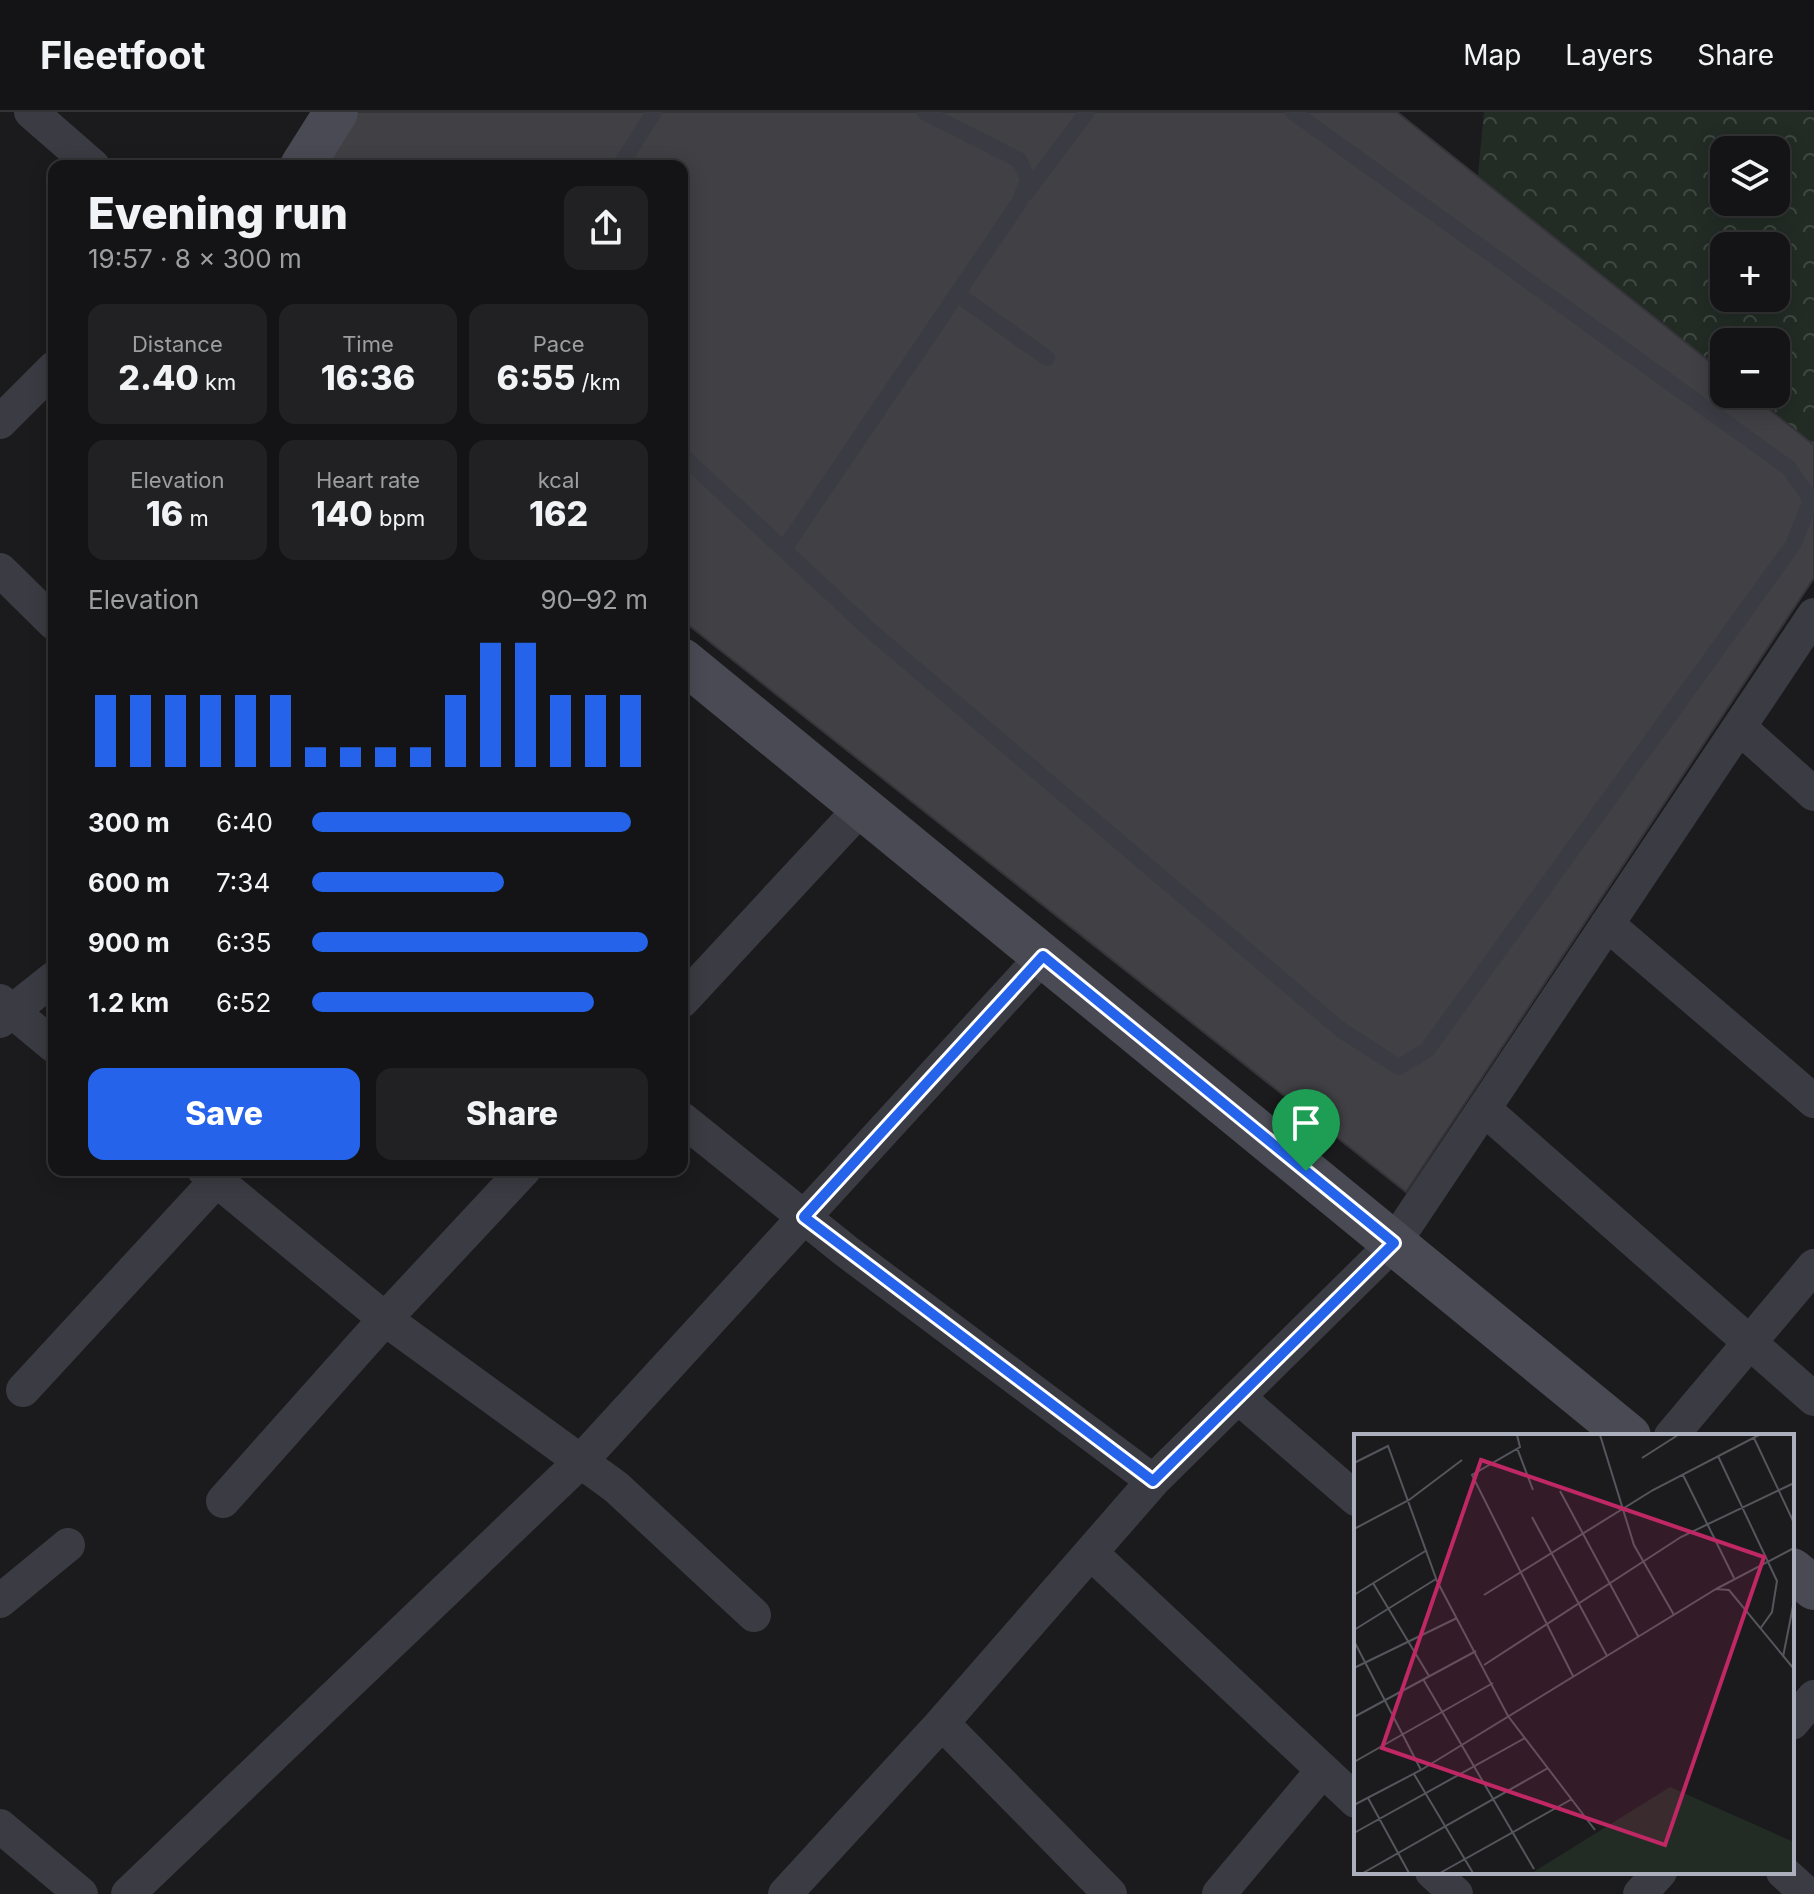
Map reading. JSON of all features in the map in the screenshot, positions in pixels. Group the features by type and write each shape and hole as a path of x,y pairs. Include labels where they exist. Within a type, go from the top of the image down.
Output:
{"street":[{"path":"31,112 86,160"},
{"path":"306,160 336,112"},
{"path":"0,422 48,374"},
{"path":"0,570 48,617"},
{"path":"785,1894 942,1723 1153,1481 1394,1243 1814,615"},
{"path":"688,670 862,807 1627,1434"},
{"path":"1739,727 1814,794"},
{"path":"688,995 862,807"},
{"path":"1607,924 1814,1101"},
{"path":"128,1894 581,1461 1043,956"},
{"path":"48,982 4,1011 48,1042"},
{"path":"1484,1109 1814,1399"},
{"path":"688,1124 804,1217 1153,1481"},
{"path":"23,1390 213,1176"},
{"path":"219,1176 385,1319 616,1487 754,1615"},
{"path":"223,1501 385,1319 518,1176"},
{"path":"1673,1434 1814,1266"},
{"path":"1238,1397 1354,1497"},
{"path":"0,1601 68,1545"},
{"path":"1091,1553 1354,1796"},
{"path":"1794,1572 1814,1588"},
{"path":"1794,1721 1814,1697"},
{"path":"942,1723 1110,1894"},
{"path":"1219,1894 1323,1770"},
{"path":"0,1826 81,1894"},
{"path":"1434,1874 1456,1894"},
{"path":"1640,1894 1658,1874"},
{"path":"1785,1874 1807,1894"}],"lane":[{"path":"624,160 654,112"},
{"path":"924,112 1019,160 1028,179 1020,201"},
{"path":"784,549 1020,201 1087,112"},
{"path":"688,461 883,641 1341,1030 1399,1067 1427,1050 1793,545 1811,500 1789,468 1293,112"},
{"path":"957,294 1047,358"}],"green space":[{"path":"1484,112 1814,112 1814,470 1738,408 1790,408 1790,328 1710,328 1710,386 1476,196"}],"building":[{"path":"352,112 1397,112 1710,362 1710,408 1768,408 1814,445 1814,578 1406,1192 688,625 688,160 321,160"}],"route":[{"path":"1043,956 1306,1171 1394,1243 1153,1481 804,1217 1043,956"}]}
